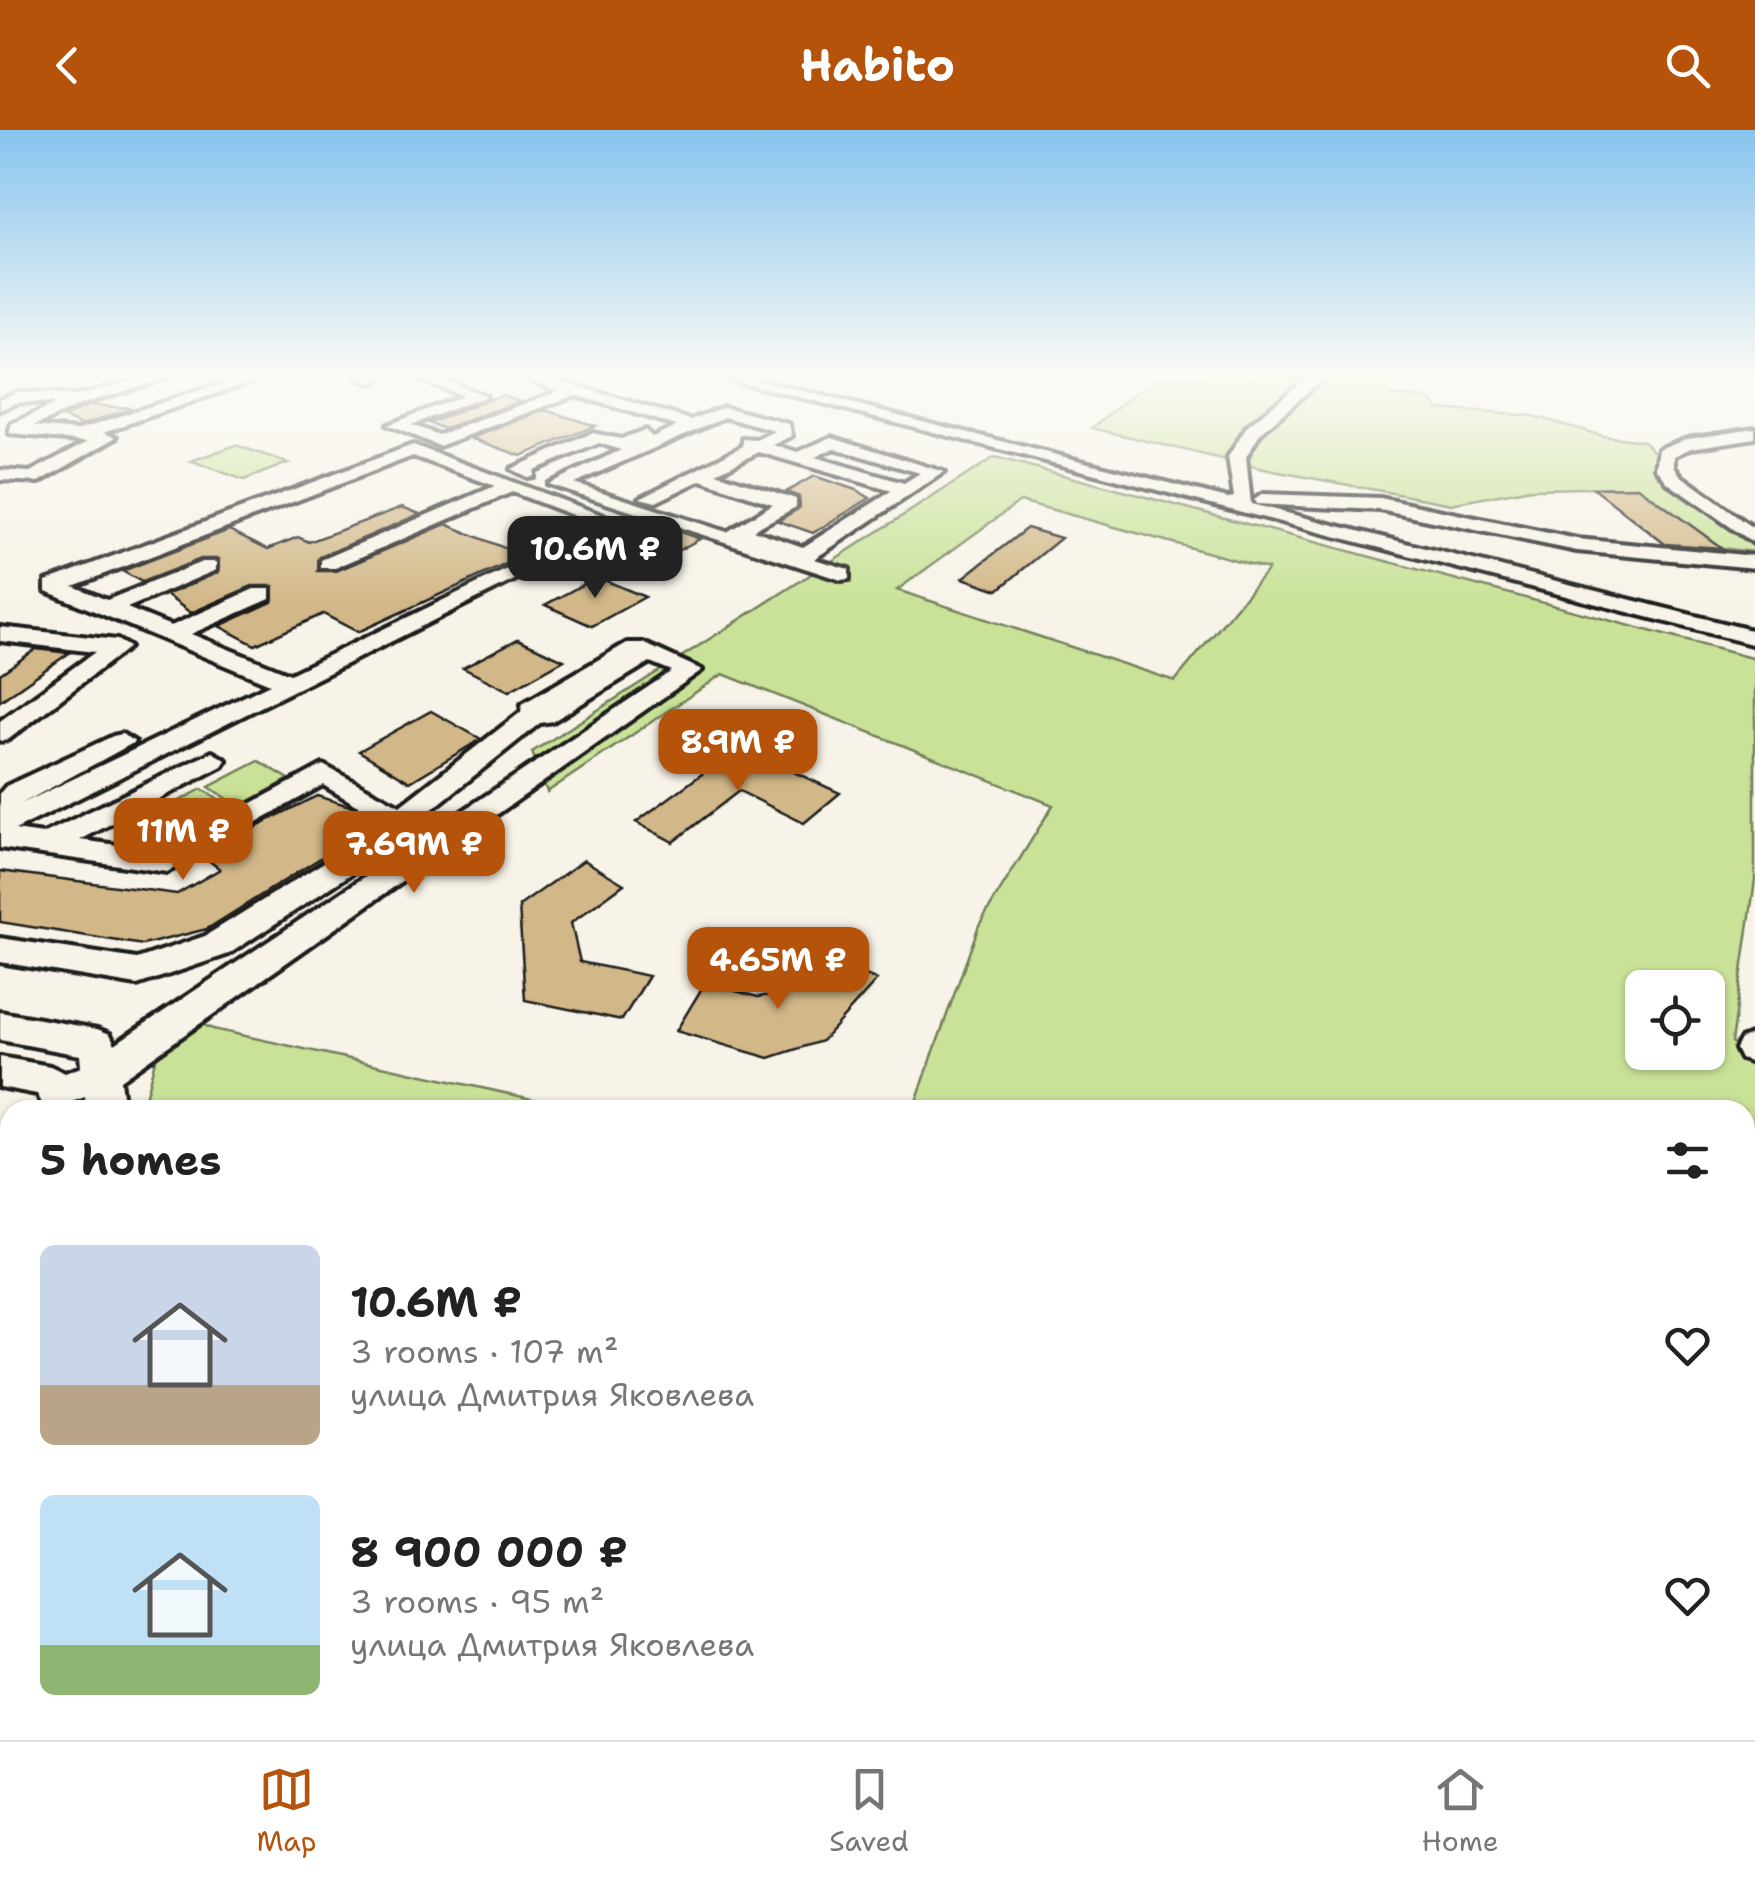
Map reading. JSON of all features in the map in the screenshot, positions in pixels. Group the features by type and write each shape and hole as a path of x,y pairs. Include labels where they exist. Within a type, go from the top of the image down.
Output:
{"street":[{"path":"0,475 33,478 79,453"},
{"path":"292,684 54,586 406,453"},
{"path":"0,826 616,524 519,479 425,453"},
{"path":"519,479 520,470 560,453"},
{"path":"623,453 557,484 618,507 841,574"},
{"path":"743,453 649,498 805,554 935,472 870,453"},
{"path":"791,453 907,490"},
{"path":"800,458 810,453"},
{"path":"1038,453 1755,638"},
{"path":"1236,502 1239,453"},
{"path":"1665,453 1665,468 1699,501 1755,538"},
{"path":"700,474 789,503 737,530"},
{"path":"0,490 26,477"},
{"path":"328,564 519,479"},
{"path":"1236,502 1380,504 1577,545 1755,562"},
{"path":"107,608 208,566"},
{"path":"172,634 262,594"},
{"path":"0,634 117,647 0,732"},
{"path":"57,1100 690,670 635,648 531,709 537,712 402,819"},
{"path":"0,811 16,792 210,700 262,699"},
{"path":"46,845 212,760"},
{"path":"0,838 167,862 323,773 408,823 217,944 137,972 0,950"},
{"path":"0,1026 96,1044 104,1071 105,1100"},
{"path":"0,1072 50,1081 55,1100"}],"green space":[{"path":"213,453 259,453 288,463 244,480 191,461"},
{"path":"1197,453 1656,453 1689,485 1755,528 1755,552 1722,548 1638,487 1531,489 1451,504"},
{"path":"995,457 1755,659 1755,880 1732,1042 1755,1061 1755,1100 917,1100 979,925 1053,805 723,674 547,792 532,752","holes":["1020,501 1268,569 1175,681 897,590"]},
{"path":"259,761 289,779 239,807 209,787"},
{"path":"202,789 223,803 202,824 159,818 162,810"},
{"path":"168,1009 213,1029 536,1100 145,1100"}],"building":[{"path":"814,476 870,498 813,533 778,521 800,507 799,497 786,492"},
{"path":"1638,487 1722,548 1665,544 1593,488"},
{"path":"402,507 420,514 320,557 318,571 336,571 446,524 524,556 358,632 323,614 255,645 219,626 272,602 273,586 252,586 191,613 166,595 217,573 219,559 201,559 142,582 122,571 229,530 268,549 298,537 309,542"},
{"path":"654,523 700,539 654,563 608,546"},
{"path":"1027,528 1061,538 998,590 963,578"},
{"path":"597,577 645,597 592,626 545,605"},
{"path":"518,639 564,660 509,691 463,668"},
{"path":"36,649 69,653 0,701 0,674"},
{"path":"431,711 481,739 410,782 359,751"},
{"path":"739,747 840,793 804,823 739,791 673,842 636,822"},
{"path":"317,796 353,807 358,818 354,837 207,929 143,945 0,922 0,871 177,894 220,869 208,860 259,825"},
{"path":"584,860 624,884 571,923 580,962 649,976 622,1020 525,1000 519,906"},
{"path":"823,956 877,980 822,1041 769,1058 676,1031 705,983 758,997 788,992"}]}
